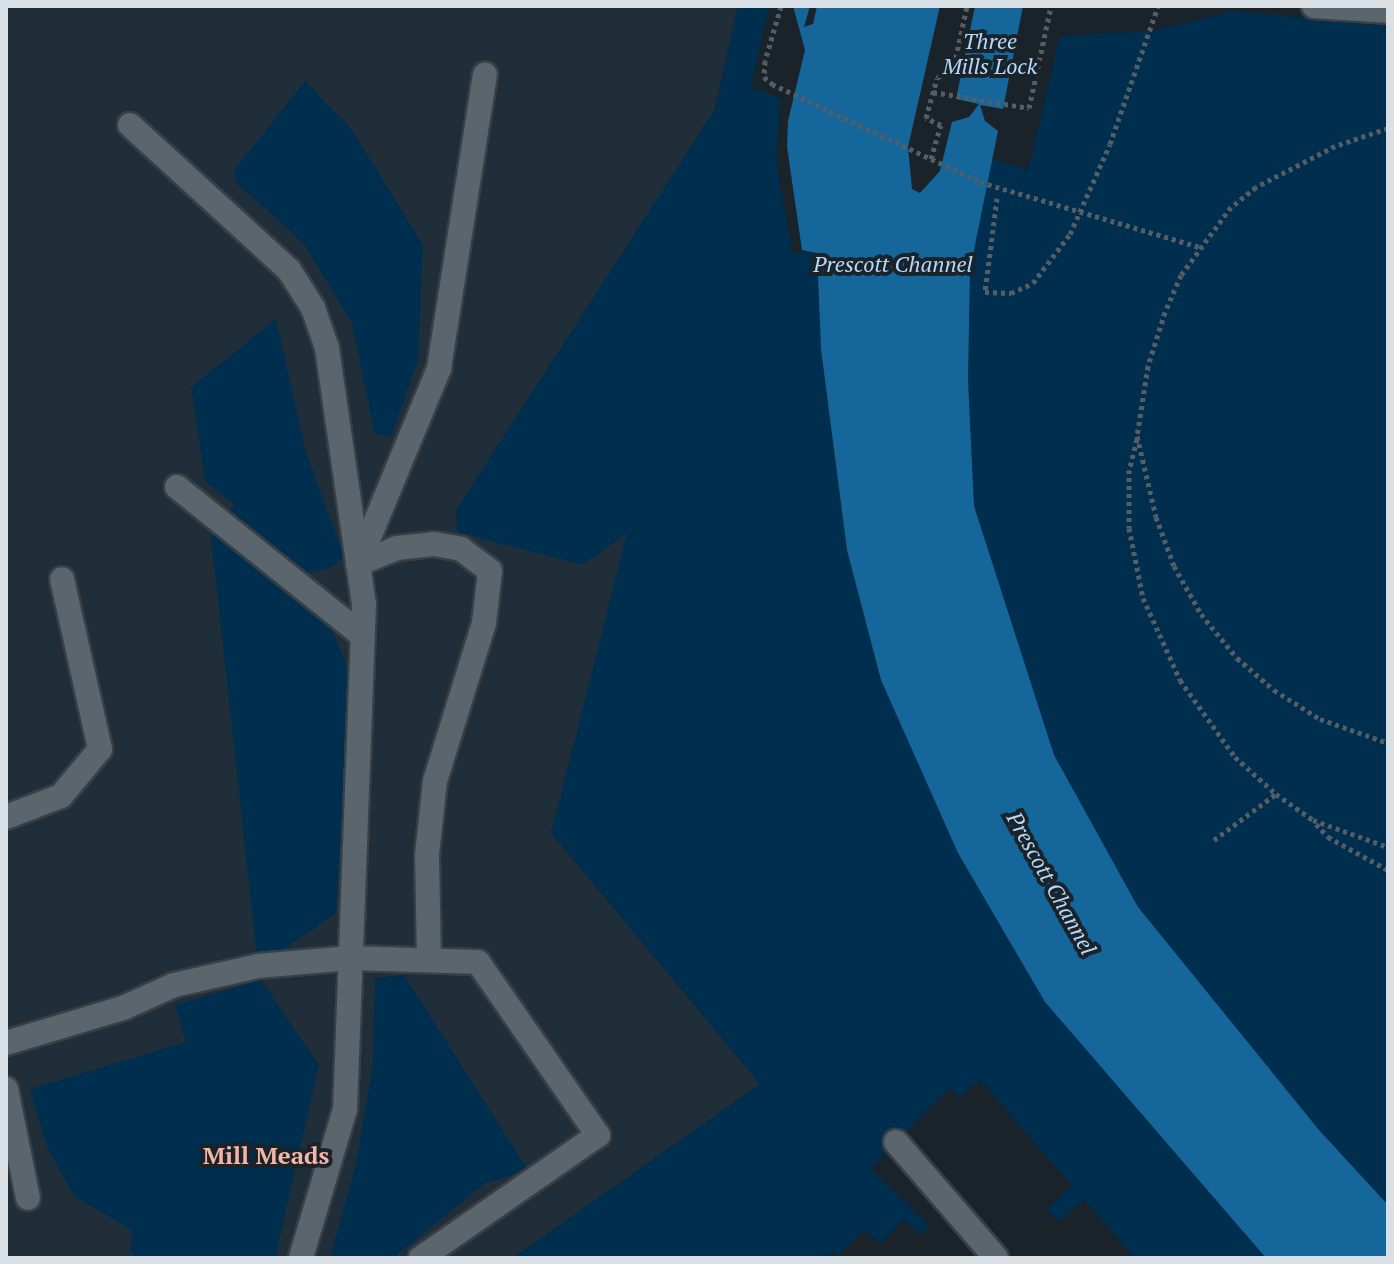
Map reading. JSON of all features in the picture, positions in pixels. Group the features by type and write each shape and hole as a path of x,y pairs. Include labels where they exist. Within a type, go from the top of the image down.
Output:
{"street":[{"path":"1314,6 1388,11"},
{"path":"358,564 439,368 485,75"},
{"path":"130,125 289,270 313,308 327,348 358,564 362,635 345,1109 301,1258"},
{"path":"177,487 362,635"},
{"path":"358,564 397,548 434,544 461,549 490,571 490,602 435,781 427,855 429,960"},
{"path":"6,817 61,796 100,749 62,579"},
{"path":"6,1043 123,1008 174,985 258,966 351,958 478,962 598,1135 421,1258"},
{"path":"6,1089 28,1198"},
{"path":"896,1142 996,1258"}],"path":[{"path":"781,6 765,61 764,77 772,84 931,159 1021,195 1199,247"},
{"path":"931,159 939,128 926,118 937,78 954,66 967,6"},
{"path":"933,92 1020,110 1029,108 1051,6"},
{"path":"997,198 985,292 1011,293 1033,283 1070,234 1075,213 1110,144 1158,6"},
{"path":"1388,128 1335,146 1256,187 1231,207 1199,247 1165,312 1148,366 1129,470 1129,528 1154,626 1208,724 1276,794 1313,820 1328,837 1388,870"},
{"path":"1137,436 1156,517 1174,566 1201,614 1237,658 1274,690 1320,719 1388,743"},
{"path":"1214,840 1276,794"},
{"path":"1313,820 1388,847"}],"shaded area":[{"path":"6,6 738,6 715,108 735,167 551,833 760,1084 513,1258 6,1258"},
{"path":"738,6 769,6 751,87 781,98 776,158 792,253 817,252 821,349 847,550 881,680 1045,1002 1266,1258 1135,1258 1084,1200 1058,1222 1047,1208 1072,1186 980,1080 959,1097 950,1088 871,1168 929,1225 921,1235 904,1219 880,1244 864,1230 838,1256 833,1251 826,1258 513,1258 760,1084 551,833 627,533 583,565 457,532 456,510 715,109"},
{"path":"1234,11 1388,26 1388,1205 1319,1130 1138,907 1054,755 974,506 968,380 970,270 992,159 1028,170 1060,36 1151,31"},
{"path":"305,81 352,130 423,245 418,359 391,437 375,433 352,323 304,244 236,182 234,170"},
{"path":"276,319 305,449 344,557 331,568 309,573 230,513 235,505 205,481 191,387"},
{"path":"218,528 328,621 350,674 336,913 278,953 257,956 211,537"},
{"path":"404,975 528,1170 484,1184 393,1258 330,1258 356,1164 373,1064 375,978"},
{"path":"261,980 319,1065 275,1258 136,1258 130,1250 133,1231 74,1196 47,1147 30,1089 186,1042 175,1005"}],"water":[{"name":"Prescott Channel","path":"793,6 810,6 804,27 813,24 817,6 940,6 908,147 912,189 920,193 940,171 952,122 969,117 979,104 956,99 975,6 1023,6 1003,109 980,105 985,121 998,131 970,270 968,380 974,506 1054,755 1138,907 1319,1130 1388,1205 1388,1258 1266,1258 1045,1002 958,853 881,680 847,550 821,349 817,253 802,250 787,147 788,121 805,50"}],"district":[{"name":"Mill Meads","path":"266,1156"}],"water label":[{"name":"Three Mills Lock","path":"990,52"}]}
